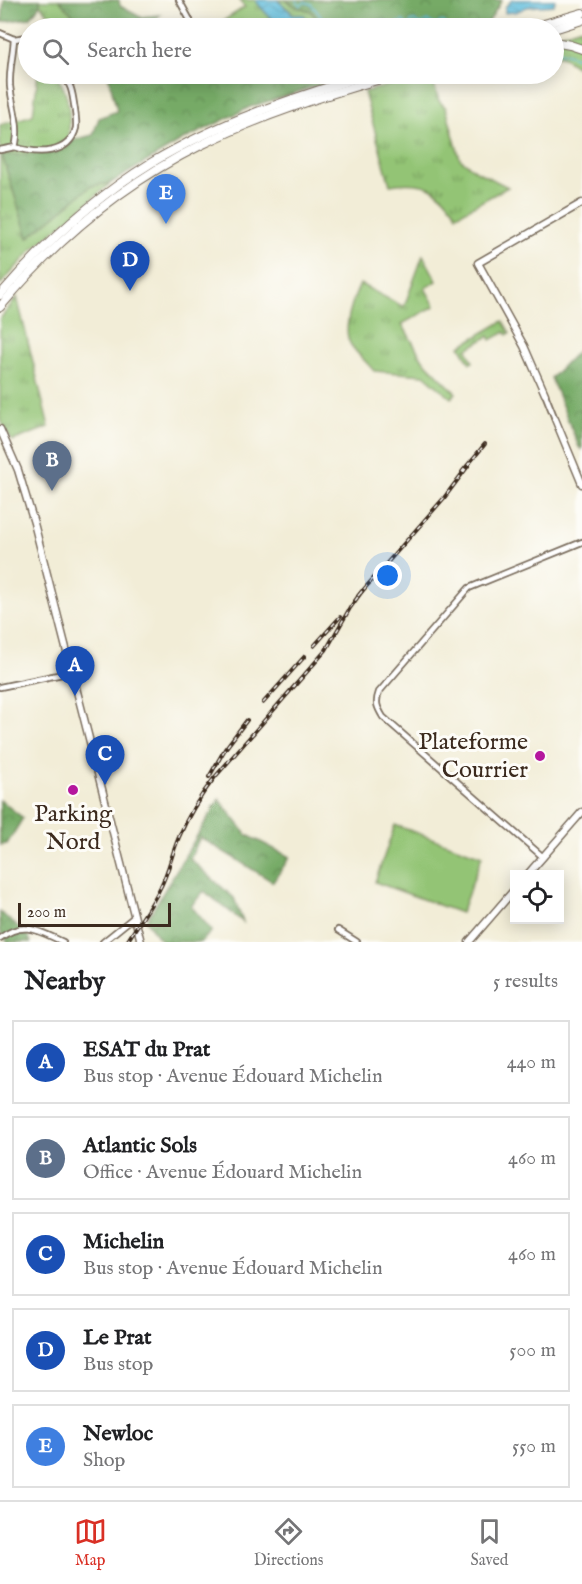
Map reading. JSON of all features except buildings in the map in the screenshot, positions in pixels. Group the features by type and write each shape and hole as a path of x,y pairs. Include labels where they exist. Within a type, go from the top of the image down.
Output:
{"highway":[{"path":"562,18 582,12"},
{"path":"564,26 582,20"},
{"path":"564,44 582,49"},
{"path":"0,295 62,230 114,188 153,162 201,136 254,113 338,84"},
{"path":"0,307 32,270 79,225 157,169 253,121 364,84"}],"main road":[{"path":"545,394 521,339 478,263 582,203"},
{"path":"555,419 582,483"},
{"path":"0,429 18,470 28,504 141,942"},
{"path":"532,870 582,812"},
{"path":"469,942 510,895"}],"street":[{"path":"179,0 189,18"},
{"path":"0,33 18,38"},
{"path":"14,39 10,85 15,112 17,141 15,147"},
{"path":"0,150 15,147 45,152 60,149 68,142 76,130 69,84"},
{"path":"545,394 555,419"},
{"path":"543,857 383,717 376,700 379,692 469,588 582,542"},
{"path":"0,687 72,672"},
{"path":"103,942 134,917"},
{"path":"0,938 15,929 33,928 63,942"},
{"path":"338,930 357,942"}],"green space":[{"path":"4,0 40,0 40,5 30,18 2,22"},
{"path":"40,0 59,0 76,18 53,18 40,5"},
{"path":"59,0 119,0 120,6 140,17 160,15 157,18 76,18"},
{"path":"239,0 255,0 270,18 228,18 245,7"},
{"path":"278,0 285,0 311,11 316,18 298,18"},
{"path":"285,0 502,0 491,18 316,18 311,11"},
{"path":"582,27 582,70 564,58 564,33"},
{"path":"37,84 62,84 68,103 69,136 74,140 67,148 54,153 2,156 28,237 91,186 111,183 33,249 0,285 0,125 33,115"},
{"path":"110,84 323,84 250,107 181,141 111,183 91,186 28,238 2,155 54,153 67,148 74,140 93,135 99,118 117,111"},
{"path":"394,84 434,84 439,101 446,108 460,159 478,172 508,187 457,215 444,197 429,187 412,184 390,185 364,92"},
{"path":"423,255 437,281 425,288 435,306 402,324 423,360 456,393 451,398 424,375 374,371 348,339 349,314 360,284 404,307"},
{"path":"17,297 49,427 12,441 0,419 0,319"},
{"path":"503,321 510,333 507,335 505,332 491,340 489,336 467,349 473,362 470,363 460,346"},
{"path":"582,346 582,450 551,378"},
{"path":"219,799 247,835 290,857 273,882 200,837 190,859 234,898 243,922 204,891 191,906 212,931 201,942 162,942 146,921"},
{"path":"0,800 23,818 7,844 0,845"},
{"path":"395,825 482,856 461,913 375,882"},
{"path":"0,912 28,935 31,942 8,942 0,931"}],"water":[{"path":"255,0 277,0 294,15 304,15 306,18 271,18"},
{"path":"512,0 555,0 554,5 527,7 516,12 505,13 505,7"}],"waterway":[{"path":"296,0 300,6 305,2 311,4 322,18"},
{"path":"564,53 582,60"}],"railway":[{"path":"462,472 485,444"},
{"path":"358,596 444,498 468,466"},
{"path":"127,942 157,893 183,829 200,798 215,777 326,650 362,591"},
{"path":"314,646 340,617"},
{"path":"263,703 305,656"},
{"path":"209,777 225,749 247,720"}],"place":[{"name":"Newloc","path":"166,224"},
{"name":"Le Prat","path":"130,291"},
{"name":"Atlantic Sols","path":"52,491"},
{"name":"ESAT du Prat","path":"75,696"},
{"name":"Plateforme Courrier","path":"540,756"},
{"name":"Michelin","path":"105,785"},
{"name":"Parking Nord","path":"73,790"}]}
